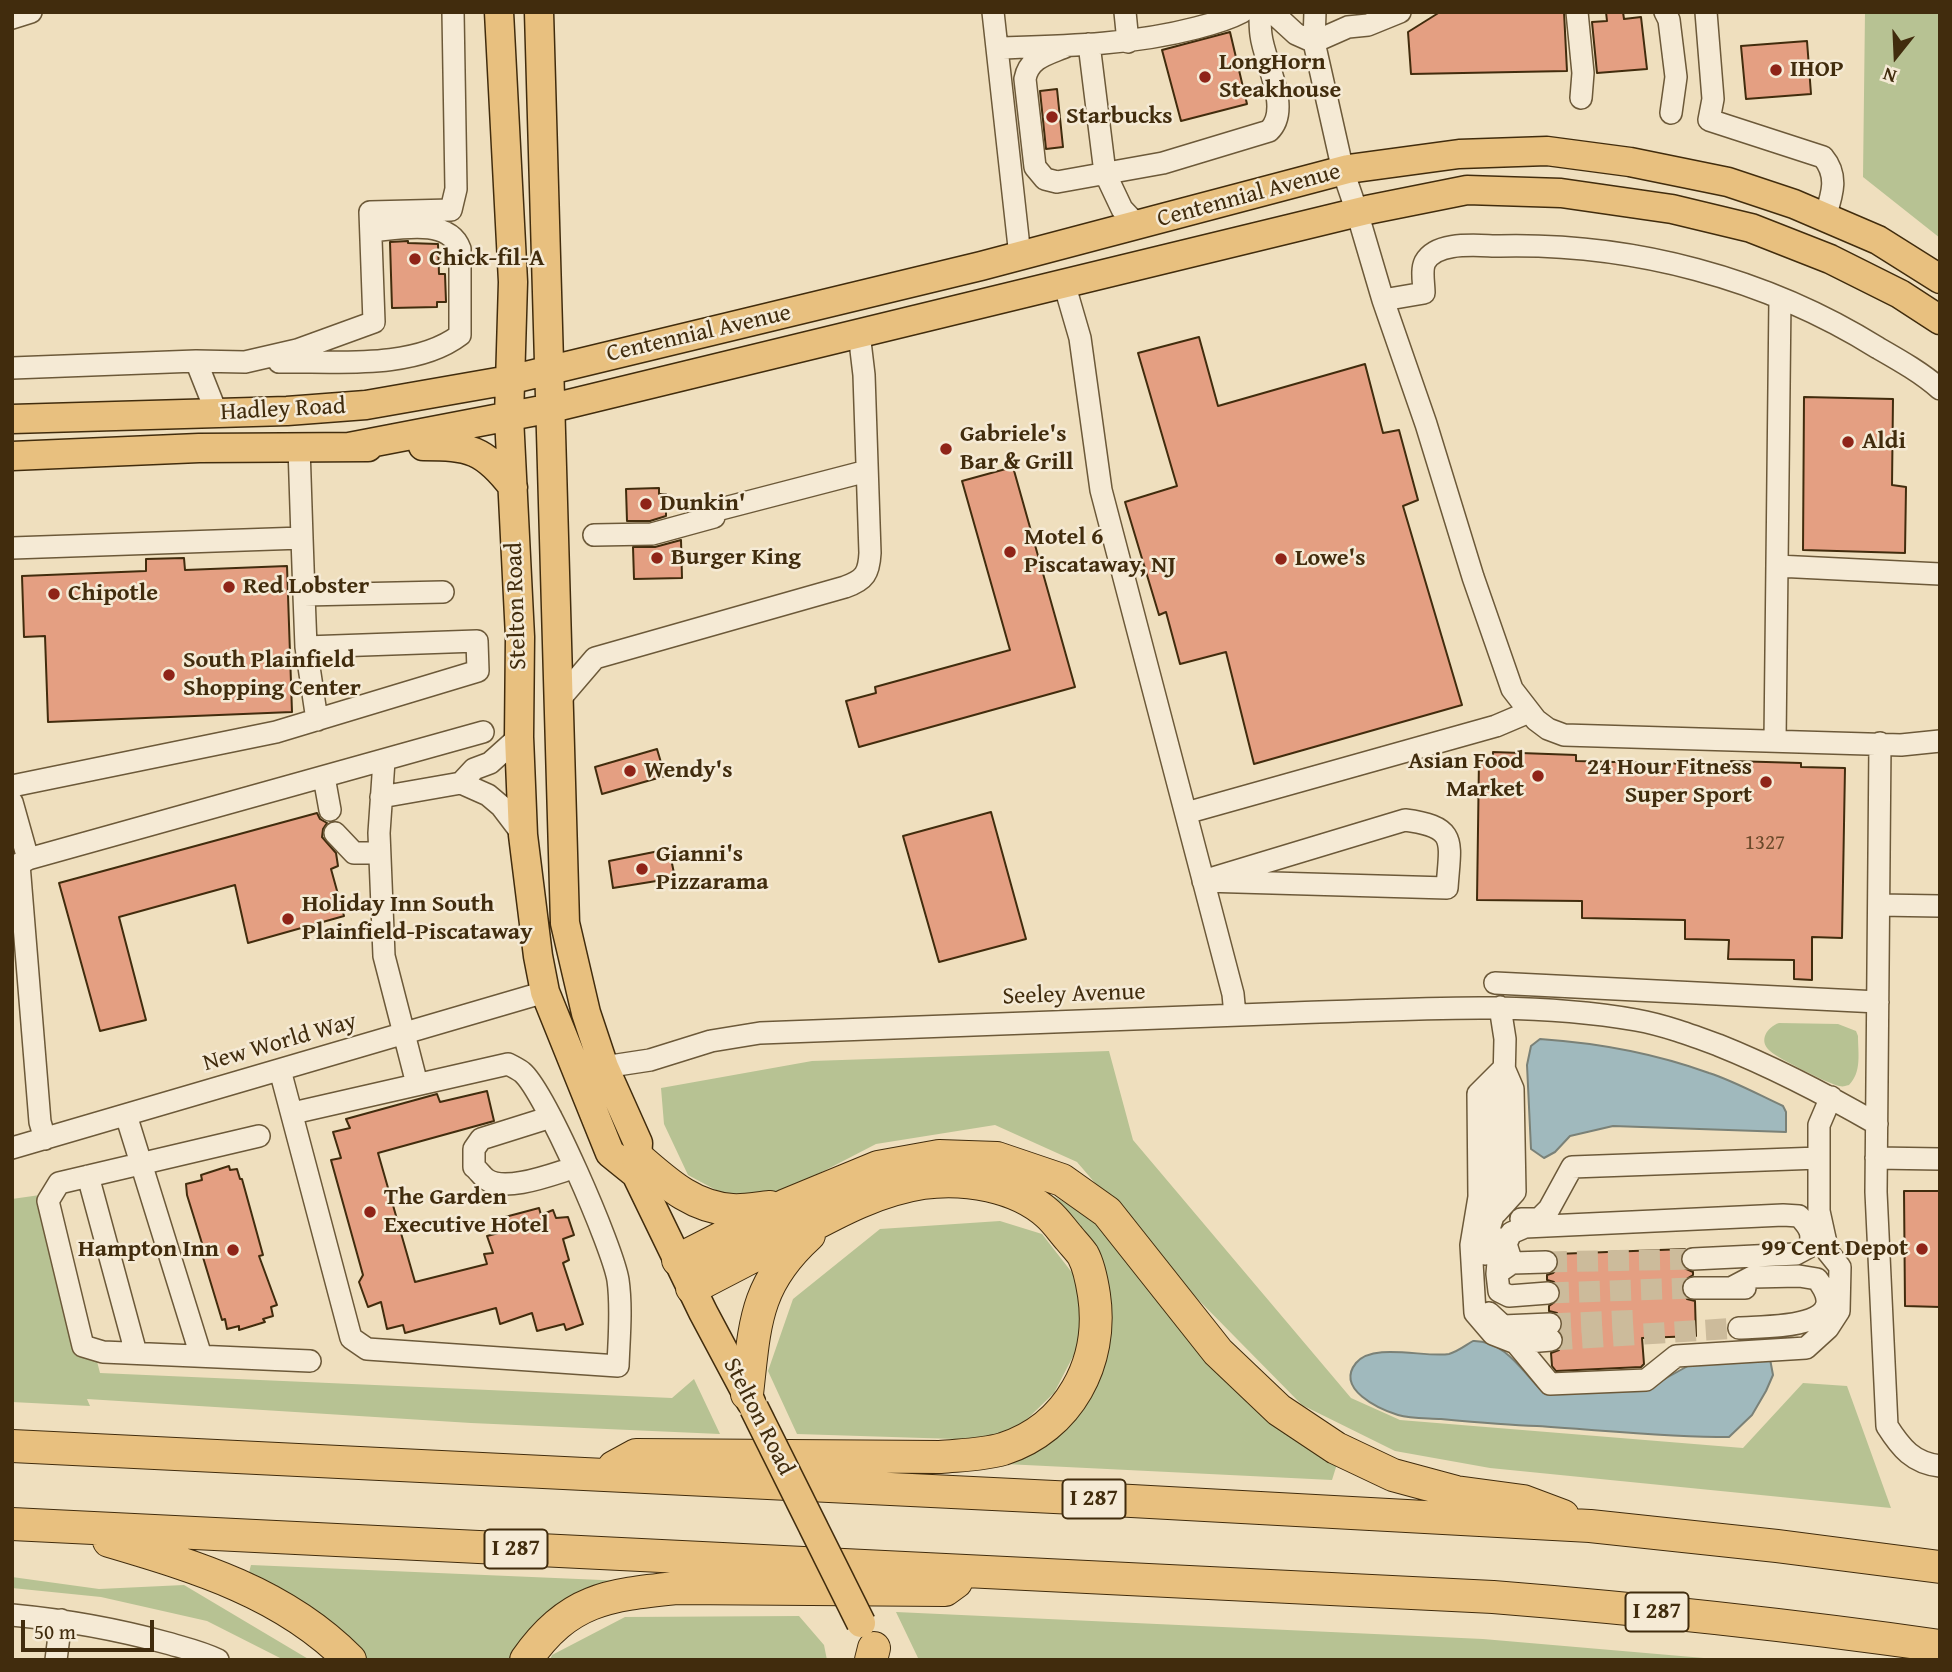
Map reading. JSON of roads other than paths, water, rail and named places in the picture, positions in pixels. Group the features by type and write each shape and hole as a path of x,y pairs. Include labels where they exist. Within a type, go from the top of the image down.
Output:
{"highway":[{"path":"685,1274 786,1205 878,1167 939,1156 997,1158 1062,1180 1107,1212 1218,1352 1279,1410 1336,1448 1393,1475 1456,1492 1523,1501 1590,1527"},
{"path":"637,1166 683,1196 699,1203 732,1210 786,1205"},
{"path":"598,1475 636,1455 971,1455 1002,1449 1044,1429 1060,1414 1084,1379 1097,1331 1093,1282 1083,1255 1048,1214 1027,1200 1000,1189 969,1182 925,1183 871,1196 831,1216 685,1274"},
{"path":"750,1401 754,1329 765,1291 804,1240 831,1216"},
{"name":"I 287","path":"12,1446 1122,1500 1590,1527 1777,1546 1940,1567"},
{"name":"I 287","path":"12,1524 1507,1598 1792,1626 1940,1646"},
{"path":"61,1527 172,1560 256,1592 295,1614 350,1660"},
{"path":"526,1660 542,1637 559,1621 582,1607 607,1597 677,1588 945,1590 972,1571"}],"main road":[{"name":"Stelton Road","path":"499,12 513,282 509,417 520,637 519,737 523,835 534,928 545,992 610,1153 637,1166"},
{"name":"Stelton Road","path":"539,12 565,923 578,984 604,1067 638,1143 637,1166 703,1312 750,1401 871,1648"},
{"name":"Centennial Avenue","path":"550,370 1020,256 1343,171 1459,154 1547,151 1630,162 1728,182 1794,204 1878,240 1940,279"},
{"name":"Centennial Avenue","path":"552,408 1357,212 1468,190 1561,193 1672,209 1751,228 1830,258 1900,294 1940,320"},
{"name":"Hadley Road","path":"12,419 217,414 366,405 509,380 550,370"},
{"name":"Hadley Road","path":"349,447 552,408"},
{"name":"Hadley Road","path":"12,456 199,448 464,447 485,457 513,487"}],"street":[{"path":"12,18 31,12"},
{"path":"371,221 451,211 456,189 453,12"},
{"path":"993,12 1020,256"},
{"path":"1125,12 1128,42"},
{"path":"998,48 1128,42 1175,34 1230,19 1242,12"},
{"path":"1067,46 1034,60 1027,69 1026,79 1035,167 1045,179 1057,183 1163,163 1269,131 1275,125 1279,104 1261,35 1260,12"},
{"path":"1272,12 1296,34 1314,42 1348,27 1368,25 1400,12"},
{"path":"1315,12 1314,42 1343,171 1382,300 1426,424 1473,577 1512,689 1529,712 1548,729 1564,735 1901,745 1940,741"},
{"path":"1577,12 1583,73 1581,98"},
{"path":"1665,12 1669,20 1676,77 1671,113"},
{"path":"1713,13 1713,99 1709,120 1823,157 1832,167 1834,182 1825,217"},
{"path":"1089,44 1105,173 1122,209 1137,225"},
{"path":"245,362 297,350 374,321 371,221"},
{"path":"12,368 196,361 385,361 448,344 460,335 460,248 457,240 442,230 371,221"},
{"path":"1382,300 1424,293 1425,263 1434,253 1451,247 1541,245 1637,256 1682,266 1780,298 1861,337 1940,389"},
{"path":"1064,283 1080,338 1101,490 1233,994 1236,1015"},
{"path":"1775,740 1780,298"},
{"path":"559,699 595,658 858,582 869,567 864,375 859,333"},
{"path":"196,361 217,414"},
{"path":"299,447 306,647 317,720"},
{"path":"594,535 652,534 867,471"},
{"path":"12,548 302,538"},
{"path":"1777,566 1940,574"},
{"path":"304,595 443,592"},
{"path":"12,786 276,732 478,671 477,641 306,647"},
{"path":"1186,813 1496,726 1529,712"},
{"path":"29,1144 40,1122 19,864 28,859 483,732"},
{"path":"461,783 474,769 490,763 519,737"},
{"path":"1880,743 1876,1192 1887,1426 1899,1445 1915,1460 1940,1466"},
{"path":"384,761 379,853 384,956 417,1084"},
{"path":"324,777 330,810"},
{"path":"381,797 461,783 488,795 501,806 523,835"},
{"path":"12,802 28,859"},
{"path":"1405,820 1427,823 1442,830 1450,843 1447,888 1203,881 1405,820"},
{"path":"335,833 355,853 379,853"},
{"path":"1879,905 1940,906"},
{"path":"1495,983 1878,1002"},
{"name":"New World Way","path":"29,1144 545,992"},
{"path":"1500,1007 1505,1040 1508,1194 1486,1212 1471,1245 1475,1313 1493,1334 1516,1343 1550,1384 1646,1380 1676,1356 1806,1348 1828,1328 1839,1311 1840,1267 1828,1252 1819,1211 1819,1125 1831,1097"},
{"name":"Seeley Avenue","path":"604,1067 649,1060 710,1041 760,1033 1236,1015 1500,1007 1550,1009 1638,1020 1684,1032 1755,1060 1831,1097 1877,1124"},
{"path":"280,1070 351,1338 367,1349 618,1366 618,1279 606,1241 551,1117 523,1073 508,1064 293,1113"},
{"path":"1504,1068 1469,1091 1473,1198 1486,1212 1486,1312 1503,1326 1550,1332 1516,1343"},
{"path":"126,1115 201,1356"},
{"path":"551,1117 481,1139 474,1149 474,1167 486,1180 500,1184 540,1178 573,1168"},
{"path":"259,1136 59,1183 48,1201 83,1346 103,1352 310,1361"},
{"path":"1505,1268 1498,1244 1505,1226 1519,1219 1539,1219 1549,1209 1572,1167 1819,1158"},
{"path":"1876,1158 1940,1159"},
{"path":"88,1176 135,1353"},
{"path":"1549,1209 1556,1219 1572,1225"},
{"path":"1548,1293 1509,1296 1499,1292 1505,1268 1506,1244 1511,1233 1525,1227 1799,1216 1809,1227 1812,1237 1809,1247 1817,1279 1825,1289 1827,1302 1821,1316 1807,1323 1738,1322 1805,1314 1813,1311 1816,1300 1811,1292 1800,1289 1694,1288"},
{"path":"1693,1259 1796,1254 1809,1247"},
{"path":"1505,1268 1546,1262"},
{"path":"1731,1287 1752,1277 1799,1276 1817,1279"},
{"path":"12,1615 61,1620 135,1634 206,1654 218,1660"},
{"path":"56,1660 61,1620"}],"water":[{"path":"1540,1039 1626,1050 1718,1076 1783,1106 1786,1112 1786,1132 1613,1126 1570,1136 1555,1152 1544,1158 1531,1149 1527,1065 1531,1046"},
{"path":"1473,1341 1484,1342 1502,1350 1540,1389 1548,1391 1650,1387 1695,1362 1770,1359 1773,1375 1752,1415 1729,1437 1657,1435 1408,1417 1371,1403 1355,1389 1351,1381 1351,1372 1356,1363 1374,1353 1449,1354"}],"tunnel":[{"path":"1546,1262 1693,1259"},
{"path":"1548,1293 1694,1288"},
{"path":"1550,1324 1642,1320"},
{"path":"1551,1340 1739,1328"}],"place":[{"name":"IHOP","path":"1776,70"},
{"name":"LongHorn Steakhouse","path":"1205,77"},
{"name":"Starbucks","path":"1052,117"},
{"name":"Chick-fil-A","path":"415,259"},
{"name":"Aldi","path":"1848,442"},
{"name":"Gabriele's Bar & Grill","path":"946,449"},
{"name":"Dunkin'","path":"646,504"},
{"name":"Motel 6 Piscataway, NJ","path":"1010,552"},
{"name":"Burger King","path":"657,558"},
{"name":"Lowe's","path":"1281,559"},
{"name":"Red Lobster","path":"229,587"},
{"name":"Chipotle","path":"54,594"},
{"name":"South Plainfield Shopping Center","path":"169,675"},
{"name":"Wendy's","path":"630,771"},
{"name":"Asian Food Market","path":"1538,776"},
{"name":"24 Hour Fitness Super Sport","path":"1766,782"},
{"name":"Gianni's Pizzarama","path":"642,869"},
{"name":"Holiday Inn South Plainfield-Piscataway","path":"288,919"},
{"name":"The Garden Executive Hotel","path":"370,1212"},
{"name":"99 Cent Depot","path":"1922,1249"},
{"name":"Hampton Inn","path":"233,1250"}]}
